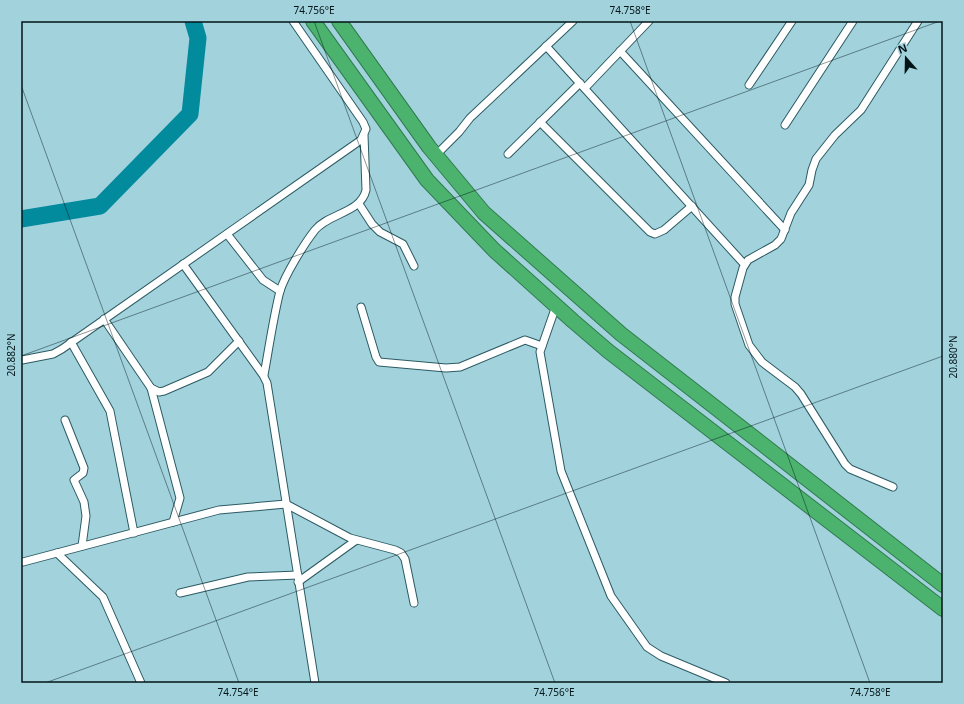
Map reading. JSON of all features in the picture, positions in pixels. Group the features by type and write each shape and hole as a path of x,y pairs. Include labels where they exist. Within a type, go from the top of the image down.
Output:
{"highway":[{"path":"312,21 427,180 479,234 556,306 608,350 943,609"},
{"path":"339,21 436,155 484,212 621,334 943,585"}],"street":[{"path":"22,360 53,354 361,140 366,129 363,122 293,21"},
{"path":"436,155 459,132 470,118 573,21"},
{"path":"508,154 540,122 620,51 649,21"},
{"path":"749,86 792,21"},
{"path":"785,125 853,21"},
{"path":"893,487 850,469 845,464 801,394 795,387 755,355 749,345 735,304 735,297 744,264 752,257 778,242 785,230 791,213 809,186 816,159 835,135 865,105 918,21"},
{"path":"546,46 744,264"},
{"path":"620,51 785,230"},
{"path":"540,122 650,232 655,234 664,230 692,206"},
{"path":"264,375 280,291 290,271 316,230 322,224 359,204 365,197 364,135"},
{"path":"359,204 372,224 380,232 403,244 414,266"},
{"path":"226,234 263,280 280,291"},
{"path":"183,264 264,375 267,383 315,683"},
{"path":"556,306 540,352 563,478 611,596 647,648 715,681 726,683"},
{"path":"361,307 376,357 379,362 384,364 406,364 446,368 460,367 519,342 530,340 542,346"},
{"path":"104,319 151,388 180,498 173,522"},
{"path":"151,388 159,392 164,391 202,375 239,341"},
{"path":"71,342 110,411 134,533"},
{"path":"65,420 84,468 83,473 74,480 84,502 86,516 82,546"},
{"path":"23,562 219,510 286,504 355,541 395,550 401,553 405,559 414,603"},
{"path":"180,593 248,577 298,578 355,541"},
{"path":"57,553 103,597 141,683"}],"waterway":[{"path":"21,219 100,206 190,114 198,38 193,21"}]}
